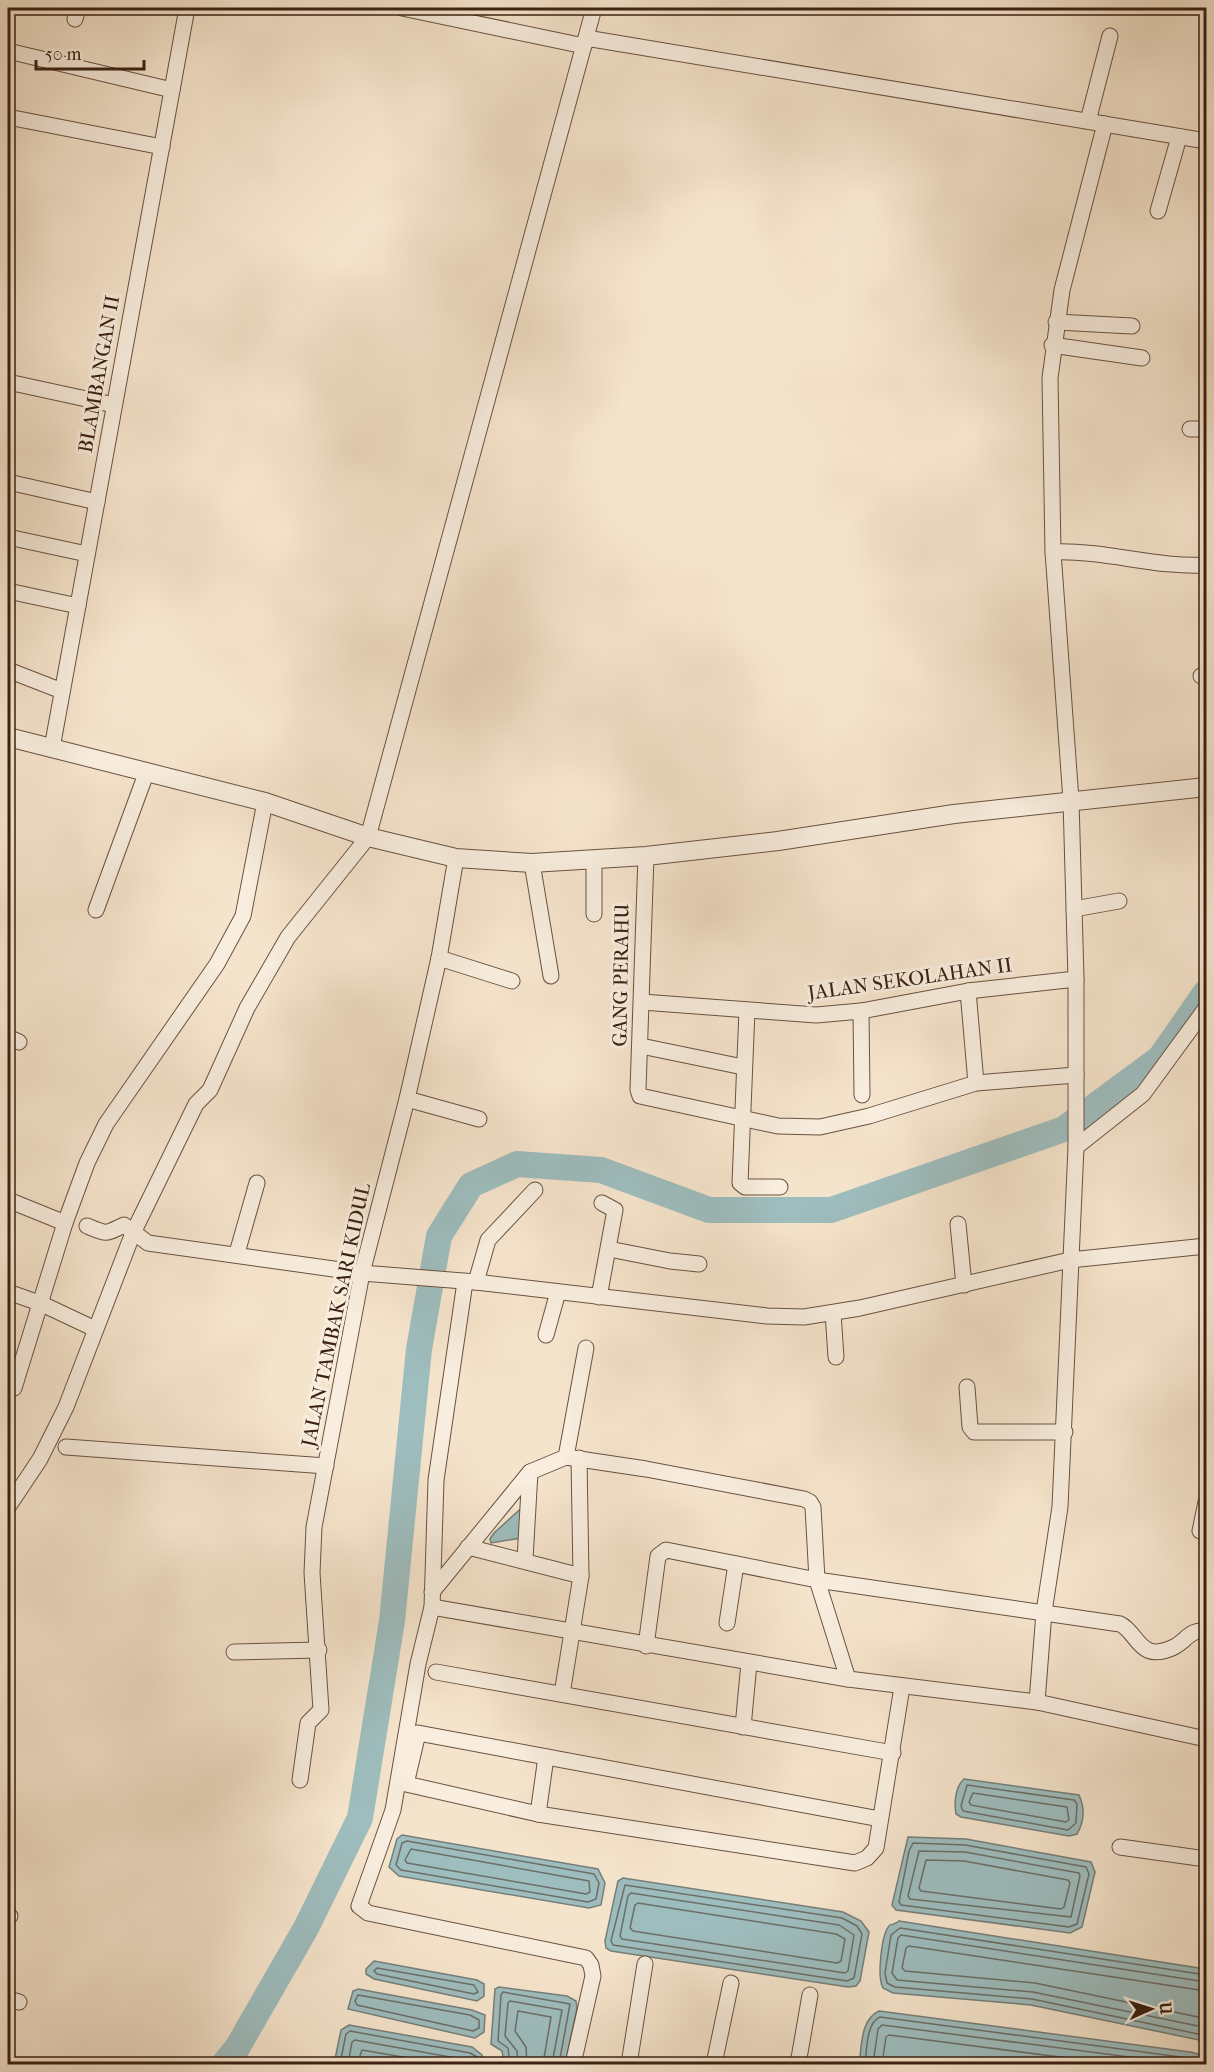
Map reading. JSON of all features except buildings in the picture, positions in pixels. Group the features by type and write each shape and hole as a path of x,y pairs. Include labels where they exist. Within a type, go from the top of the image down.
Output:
{"street":[{"name":"BLAMBANGAN II","path":"54,736 187,8"},
{"path":"402,8 585,42 1206,141"},
{"path":"11,1511 47,1447 66,1407 133,1233 196,1104 210,1090 265,976 288,937 368,837 594,8"},
{"path":"1088,121 1110,36"},
{"path":"8,51 172,90"},
{"path":"8,117 162,147"},
{"path":"1037,1702 1044,1612 1060,1507 1076,1140 1076,980 1071,800 1053,552 1050,378 1056,322 1105,124"},
{"path":"1158,211 1179,137"},
{"path":"1056,322 1132,326"},
{"path":"1052,345 1142,358"},
{"path":"8,382 114,405"},
{"path":"1190,429 1206,429"},
{"path":"8,482 97,502"},
{"path":"8,537 87,554"},
{"path":"1053,552 1105,553 1174,564 1206,565"},
{"path":"8,591 78,606"},
{"path":"8,670 62,691"},
{"path":"8,737 54,736 147,771 265,802 368,837 456,858 532,863 646,856 1071,800 1206,787"},
{"path":"96,910 147,771"},
{"path":"8,1387 14,1388 42,1304 65,1223 87,1163 106,1124 217,964 237,929 250,892 265,802"},
{"name":"GANG PERAHU","path":"646,856 638,1094 744,1120"},
{"name":"JALAN TAMBAK SARI KIDUL","path":"300,1780 308,1723 321,1710 312,1548 362,1273 407,1099 439,958 456,858"},
{"path":"594,860 594,914"},
{"path":"532,863 551,976"},
{"path":"1074,909 1119,901"},
{"path":"439,958 512,981"},
{"name":"JALAN SEKOLAHAN II","path":"642,1002 792,1015 861,1011 968,991 1076,980"},
{"path":"968,991 976,1083"},
{"path":"1076,1140 1143,1094 1206,1008"},
{"path":"747,1010 743,1067 744,1120 741,1186 780,1187"},
{"path":"861,1011 862,1095"},
{"path":"641,1046 743,1067"},
{"path":"744,1120 778,1126 820,1127 869,1116 976,1083 1076,1078"},
{"path":"407,1099 479,1119"},
{"path":"237,1253 257,1183"},
{"path":"535,1190 488,1240 464,1282 436,1480 432,1599 418,1664 393,1810 360,1909 586,1958 591,1965 592,1976 573,2064"},
{"path":"8,1200 65,1223"},
{"path":"599,1297 615,1210 602,1203"},
{"path":"958,1224 964,1285"},
{"path":"87,1226 105,1234 114,1233 124,1225 148,1243 237,1253 362,1273 464,1282 767,1316 833,1313 1070,1260 1206,1246"},
{"path":"609,1249 699,1264"},
{"path":"8,1292 42,1304 95,1329"},
{"path":"546,1335 558,1292"},
{"path":"833,1313 836,1357"},
{"path":"562,1694 581,1576 572,1457 586,1348"},
{"path":"967,1387 970,1427 974,1432 1065,1432"},
{"path":"66,1447 326,1466"},
{"path":"432,1599 468,1547 530,1472 572,1457 810,1502 813,1507 817,1580 848,1679"},
{"path":"525,1559 530,1472"},
{"path":"1200,1531 1206,1502"},
{"path":"468,1547 525,1559 581,1576"},
{"path":"646,1646 658,1556 666,1550 817,1580 1120,1624 1140,1646 1156,1652 1178,1645 1197,1630 1206,1631"},
{"path":"728,1623 736,1564"},
{"path":"432,1599 573,1632 646,1646 848,1679 1037,1702 1206,1739"},
{"path":"234,1652 319,1650"},
{"path":"743,1726 749,1663"},
{"path":"436,1672 893,1753"},
{"path":"880,1819 418,1733 406,1784 538,1814 855,1863 867,1858 876,1848 902,1686"},
{"path":"538,1814 546,1757"},
{"path":"1120,1847 1206,1859"},
{"path":"629,2064 645,1964"},
{"path":"714,2064 731,1983"},
{"path":"798,2064 810,1995"}],"water":[{"path":"525,1505 521,1538 491,1543 490,1539 494,1533"},
{"path":"964,1779 1079,1795 1083,1810 1077,1834 1069,1836 961,1817 956,1814 955,1800 959,1786"},
{"path":"402,1835 598,1869 605,1883 601,1905 589,1908 399,1876 389,1867 397,1839"},
{"path":"908,1837 966,1839 1091,1862 1095,1872 1082,1927 1070,1933 896,1910 892,1905"},
{"path":"623,1878 843,1912 861,1921 869,1932 860,1981 856,1986 848,1987 611,1951 606,1948 605,1941 618,1881"},
{"path":"899,1921 1205,1969 1206,2037 1199,2040 1031,2005 893,1993 883,1988 881,1983 881,1956 887,1930 890,1925"},
{"path":"374,1961 477,1980 484,1984 484,1996 477,2001 374,1979 366,1974 366,1969"},
{"path":"499,1987 567,1996 576,2001 577,2008 565,2064 504,2064 502,2051 491,2044 495,1989"},
{"path":"358,1989 472,2010 485,2015 484,2032 475,2038 348,2009 353,1991"},
{"path":"879,2011 1190,2052 1198,2054 1202,2064 859,2064 865,2027 873,2015"},
{"path":"349,2025 472,2047 482,2055 484,2064 334,2064 341,2030"}],"waterway":[{"path":"224,2064 237,2048 306,1928 360,1818 392,1621 419,1349 439,1236 471,1185 517,1164 601,1170 709,1210 831,1210 1064,1129 1160,1058 1206,992"}]}
